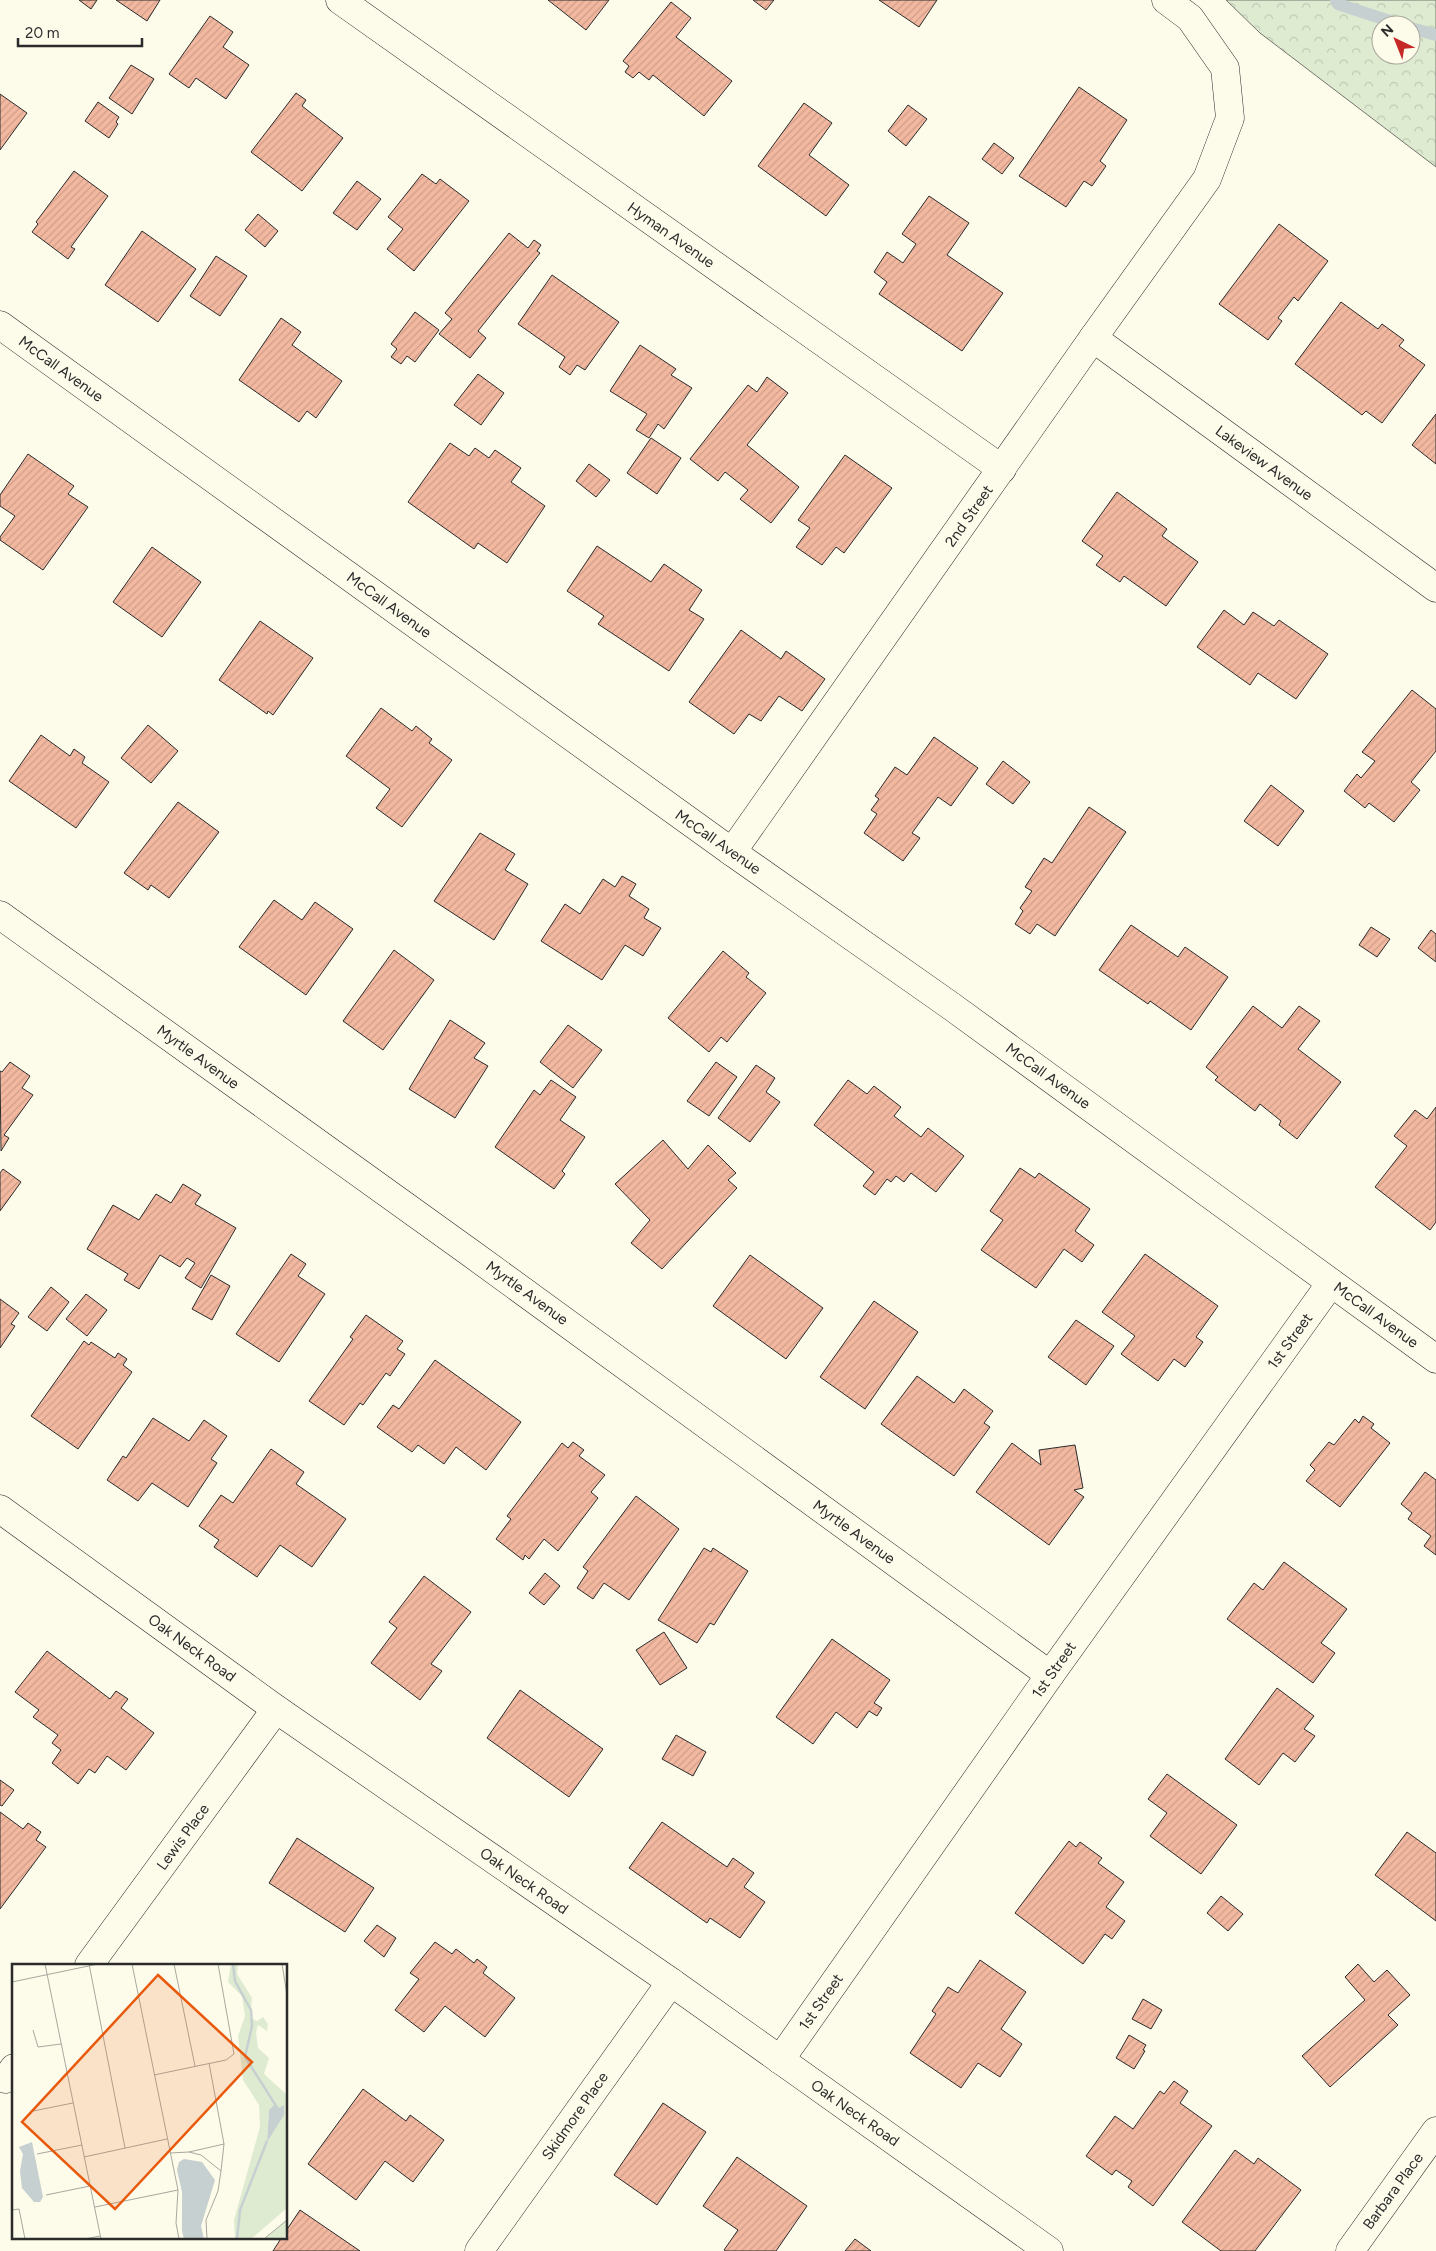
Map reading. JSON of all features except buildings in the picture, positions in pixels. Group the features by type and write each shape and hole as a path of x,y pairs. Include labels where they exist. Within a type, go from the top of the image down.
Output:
{"street":[{"name":"Hyman Avenue","path":"340,0 1002,469"},
{"name":"2nd Street","path":"732,852 1207,179 1230,118 1225,68 1190,18 1166,0"},
{"name":"McCall Avenue","path":"0,325 732,852 952,1006 1436,1359"},
{"name":"Lakeview Avenue","path":"1093,338 1436,588"},
{"name":"Myrtle Avenue","path":"0,915 488,1266 1050,1675"},
{"name":"1st Street","path":"780,2060 1050,1675 1331,1283"},
{"name":"Oak Neck Road","path":"0,1509 276,1709 671,1982 1048,2251"},
{"name":"Lewis Place","path":"90,1964 276,1709"},
{"name":"Skidmore Place","path":"479,2251 671,1982"},
{"name":"Barbara Place","path":"1350,2251 1436,2131"}],"green space":[{"path":"1226,0 1436,0 1436,167 1260,33"}],"waterway":[{"path":"1336,0 1338,4 1372,15"},
{"path":"1421,31 1436,35"}]}
